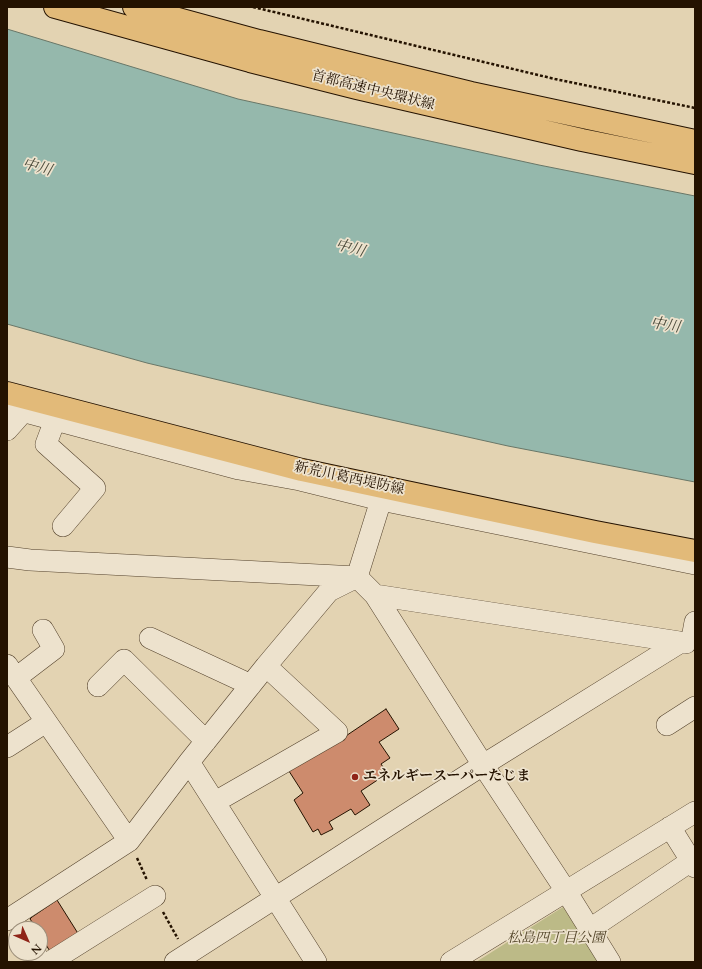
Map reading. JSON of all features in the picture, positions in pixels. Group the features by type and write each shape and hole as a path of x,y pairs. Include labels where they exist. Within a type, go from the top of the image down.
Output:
{"main road":[{"name":"首都高速中央環状線","path":"55,7 250,61 357,88 582,140 695,163"},
{"name":"首都高速中央環状線","path":"134,7 266,43 471,93 695,141"},
{"name":"新荒川葛西堤防線","path":"7,393 301,475 695,550"}],"street":[{"path":"7,430 15,410 239,469 301,475 382,500 695,564"},
{"path":"55,420 46,444 94,488 64,526"},
{"path":"12,918 129,841 251,684 329,591 357,577 382,500"},
{"path":"7,557 30,560 357,577 375,595 483,765 590,928 610,962"},
{"path":"375,595 690,641"},
{"path":"175,962 483,765 690,641 695,622"},
{"path":"43,630 54,649 11,672 129,841"},
{"path":"150,638 251,684"},
{"path":"98,686 124,660 206,742"},
{"path":"215,802 337,732 266,666"},
{"path":"667,725 695,707"},
{"path":"7,747 46,722"},
{"path":"189,762 316,962"},
{"path":"457,960 695,812"},
{"path":"590,928 693,864 670,827"},
{"path":"50,962 155,896"}],"path":[{"path":"253,7 548,77 695,108"}],"green space":[{"name":"松島四丁目公園","path":"563,907 599,962 476,962"}],"water":[{"name":"中川","path":"7,29 238,99 539,165 695,196 695,482 508,446 320,404 147,363 7,324"}],"building":[{"path":"386,709 399,729 379,742 390,758 381,764 385,770 380,774 382,777 361,791 370,805 355,815 351,809 329,822 333,829 321,835 318,829 313,832 294,800 303,793 287,768 312,755 319,754"},
{"path":"57,900 79,935 51,953 48,948 48,921 31,921 30,919"}],"place":[{"name":"エネルギースーパーたじま","path":"355,777"}]}
